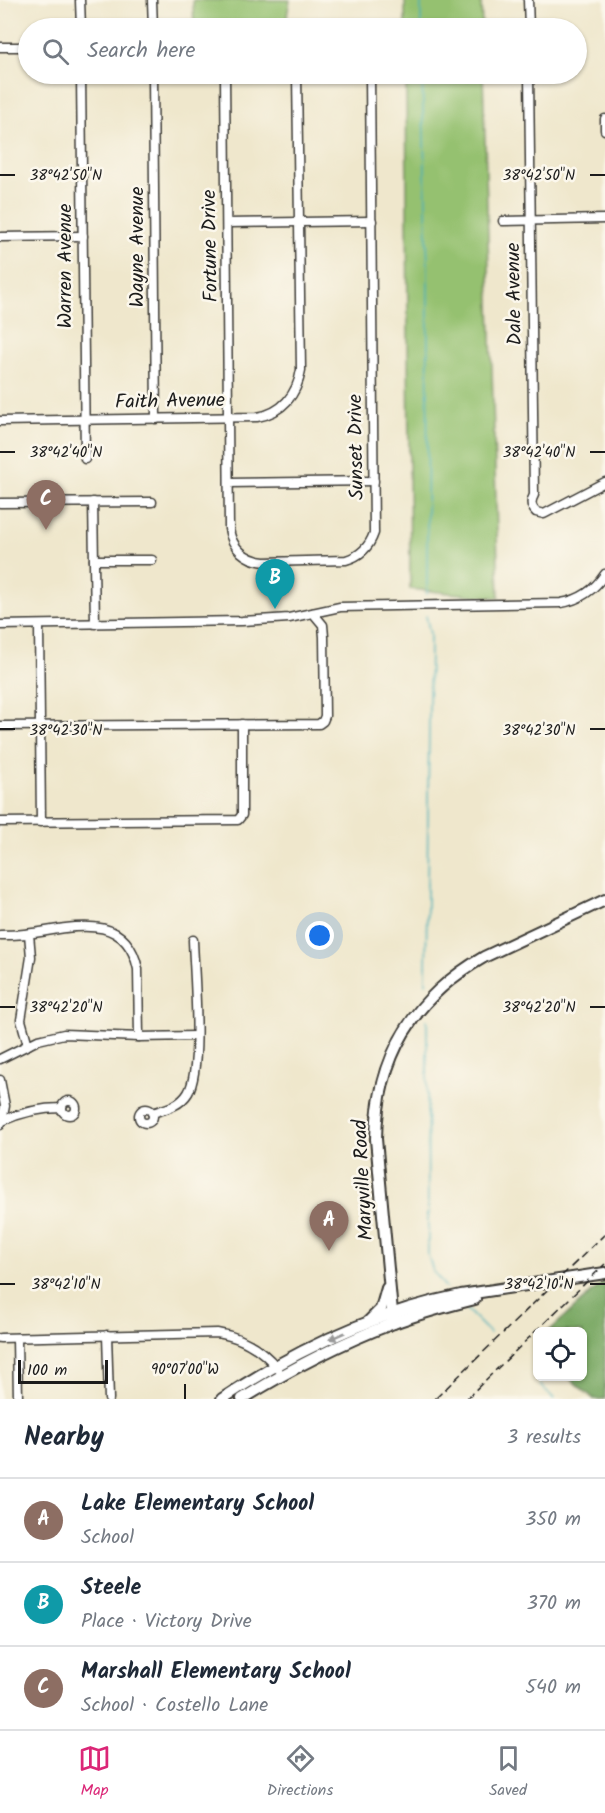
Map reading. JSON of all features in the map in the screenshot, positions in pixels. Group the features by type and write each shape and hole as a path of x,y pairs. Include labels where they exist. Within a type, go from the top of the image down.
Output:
{"main road":[{"name":"Maryville Road","path":"392,1319 376,1124 384,1076 395,1047 428,999 452,977 484,957 605,900"},
{"path":"222,1399 279,1371 347,1342 420,1305 461,1295 605,1273"},
{"path":"389,1279 395,1299 401,1303 420,1305"},
{"path":"363,1325 381,1309 389,1279"},
{"path":"242,1399 323,1342 363,1325 513,1288"}],"street":[{"path":"80,0 81,18"},
{"path":"152,0 153,18"},
{"path":"528,0 529,18"},
{"path":"0,48 18,47"},
{"name":"Warren Avenue","path":"81,84 85,459"},
{"name":"Wayne Avenue","path":"153,84 156,419"},
{"name":"Fortune Drive","path":"225,84 229,418"},
{"name":"Faith Avenue","path":"0,421 267,416 288,401 296,388 301,370 297,84"},
{"name":"Sunset Drive","path":"229,418 229,529 233,543 238,549 248,558 265,562 346,560 360,554 369,546 374,533 370,84"},
{"name":"Dale Avenue","path":"529,84 534,495 532,506 540,514 548,512 605,482"},
{"path":"605,119 605,130"},
{"path":"503,221 605,219"},
{"path":"227,223 372,221"},
{"path":"0,237 83,236"},
{"path":"229,483 374,481"},
{"path":"93,502 95,624"},
{"path":"0,503 152,502"},
{"path":"94,560 152,560"},
{"path":"0,625 260,621 289,618 330,608 350,606 561,603 574,601 587,594 605,574"},
{"path":"0,726 319,724 326,716 324,630 313,613"},
{"path":"39,625 41,822"},
{"path":"0,822 238,820 241,818 242,724"},
{"path":"0,935 29,934 64,927 87,926 111,931 124,941 133,954 138,969 139,1037"},
{"path":"28,1045 21,1020 31,957 29,934"},
{"path":"152,1113 172,1107 183,1100 188,1093 194,1071 196,1036 193,940"},
{"path":"0,1059 38,1040 64,1034 139,1037 196,1036"},
{"path":"0,1080 5,1106 1,1123"},
{"path":"1,1123 38,1109 62,1108"},
{"path":"0,1338 205,1332 228,1335 247,1342 279,1371"},
{"path":"108,1335 109,1399"},
{"path":"17,1338 18,1399"}],"green space":[{"path":"193,0 290,0 288,18 194,18"},
{"path":"405,0 481,0 482,18 405,18"},
{"path":"406,84 483,84 499,598 410,589"},
{"path":"605,1283 605,1399 594,1399 573,1381 587,1381 587,1327 553,1327 601,1284"}],"waterway":[{"path":"421,0 421,18"},
{"path":"422,84 428,271 427,594"},
{"path":"426,616 430,634 426,983"},
{"path":"427,1020 428,1255 433,1271 446,1288"},
{"path":"466,1309 490,1333"},
{"path":"540,1384 554,1399"}],"railway":[{"path":"435,1399 605,1234"},
{"path":"466,1399 605,1264"}],"place":[{"name":"Marshall Elementary School","path":"46,530"},
{"name":"Steele","path":"275,609"},
{"name":"Lake Elementary School","path":"329,1251"}]}
